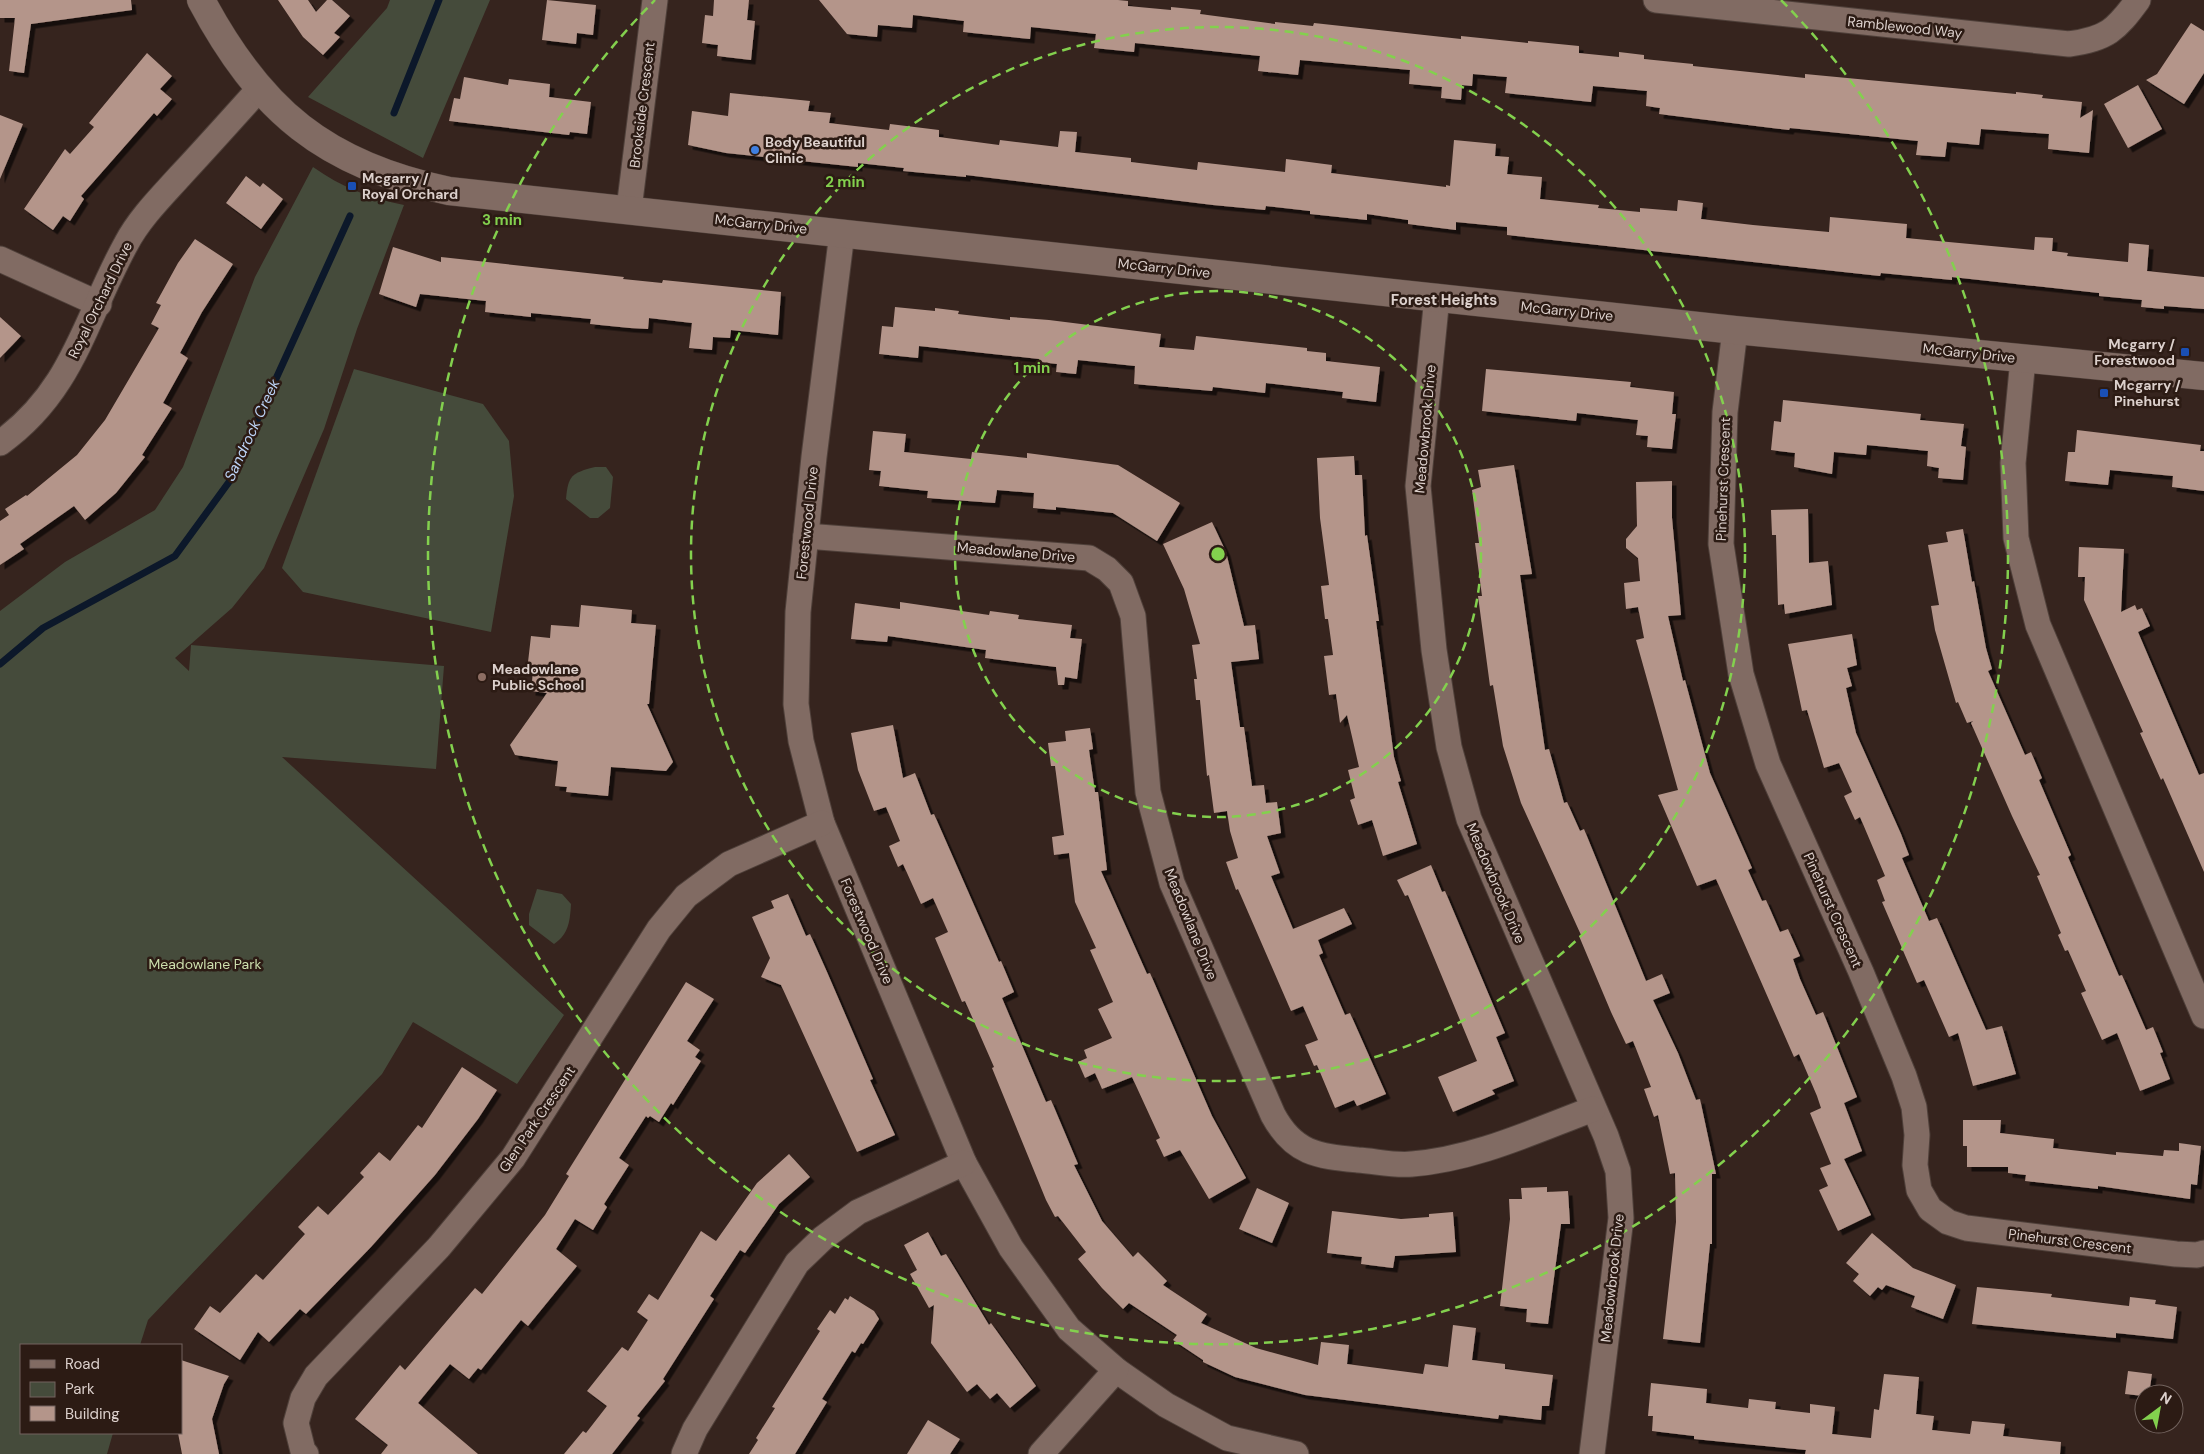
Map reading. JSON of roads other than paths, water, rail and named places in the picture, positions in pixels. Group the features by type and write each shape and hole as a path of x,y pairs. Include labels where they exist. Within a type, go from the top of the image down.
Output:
{"street":[{"name":"McGarry Drive","path":"201,0 222,38 259,89 308,134 344,157 405,182 449,191 1735,330 2204,376"},
{"name":"Brookside Crescent","path":"629,209 655,0"},
{"name":"Ramblewood Way","path":"1656,0 1753,5 2069,44 2092,41 2109,34 2121,23 2138,0"},
{"name":"Royal Orchard Drive","path":"0,443 21,427 51,395 72,360 126,243 149,211 259,89"},
{"name":"Forestwood Drive","path":"842,233 798,612 796,704 800,741 822,823 964,1163 1011,1248 1069,1329 1116,1370 1166,1405 1227,1438 1296,1454"},
{"path":"0,260 99,304"},
{"name":"Meadowbrook Drive","path":"1437,297 1418,486 1434,650 1449,747 1469,819 1606,1136 1618,1171 1621,1218 1592,1454"},
{"name":"Pinehurst Crescent","path":"1735,330 1725,412 1721,544 1741,674 1768,764 1861,972 1904,1076 1914,1107 1917,1135 1915,1165 1919,1190 1930,1209 1948,1222 1966,1228 2176,1254 2196,1255 2204,1253"},
{"path":"2023,359 2013,463 2016,538 2038,625 2204,1016"},
{"name":"Meadowlane Drive","path":"806,536 1089,558 1107,569 1121,583 1133,616 1148,792 1172,883 1273,1115 1282,1132 1297,1146 1320,1156 1410,1164 1460,1157 1593,1109"},
{"name":"Glen Park Crescent","path":"306,1454 303,1450 296,1423 303,1398 316,1376 439,1247 514,1158 659,929 675,909 686,896 729,864 822,823"},
{"path":"684,1454 695,1429 797,1263 823,1238 858,1212 964,1163"},
{"path":"1041,1454 1116,1370"}],"waterway":[{"name":"Sandrock Creek","path":"394,113 439,0"},
{"name":"Sandrock Creek","path":"0,664 43,628 175,556 229,482 350,216"}],"place":[{"name":"Body Beautiful Clinic","path":"755,150"},
{"name":"Mcgarry / Royal Orchard","path":"352,186"},
{"name":"Mcgarry / Forestwood","path":"2185,352"},
{"name":"Mcgarry / Pinehurst","path":"2104,393"},
{"name":"Meadowlane Public School","path":"482,677"}],"district":[{"name":"Forest Heights","path":"1444,300"}],"park label":[{"name":"Meadowlane Park","path":"205,964"}]}
